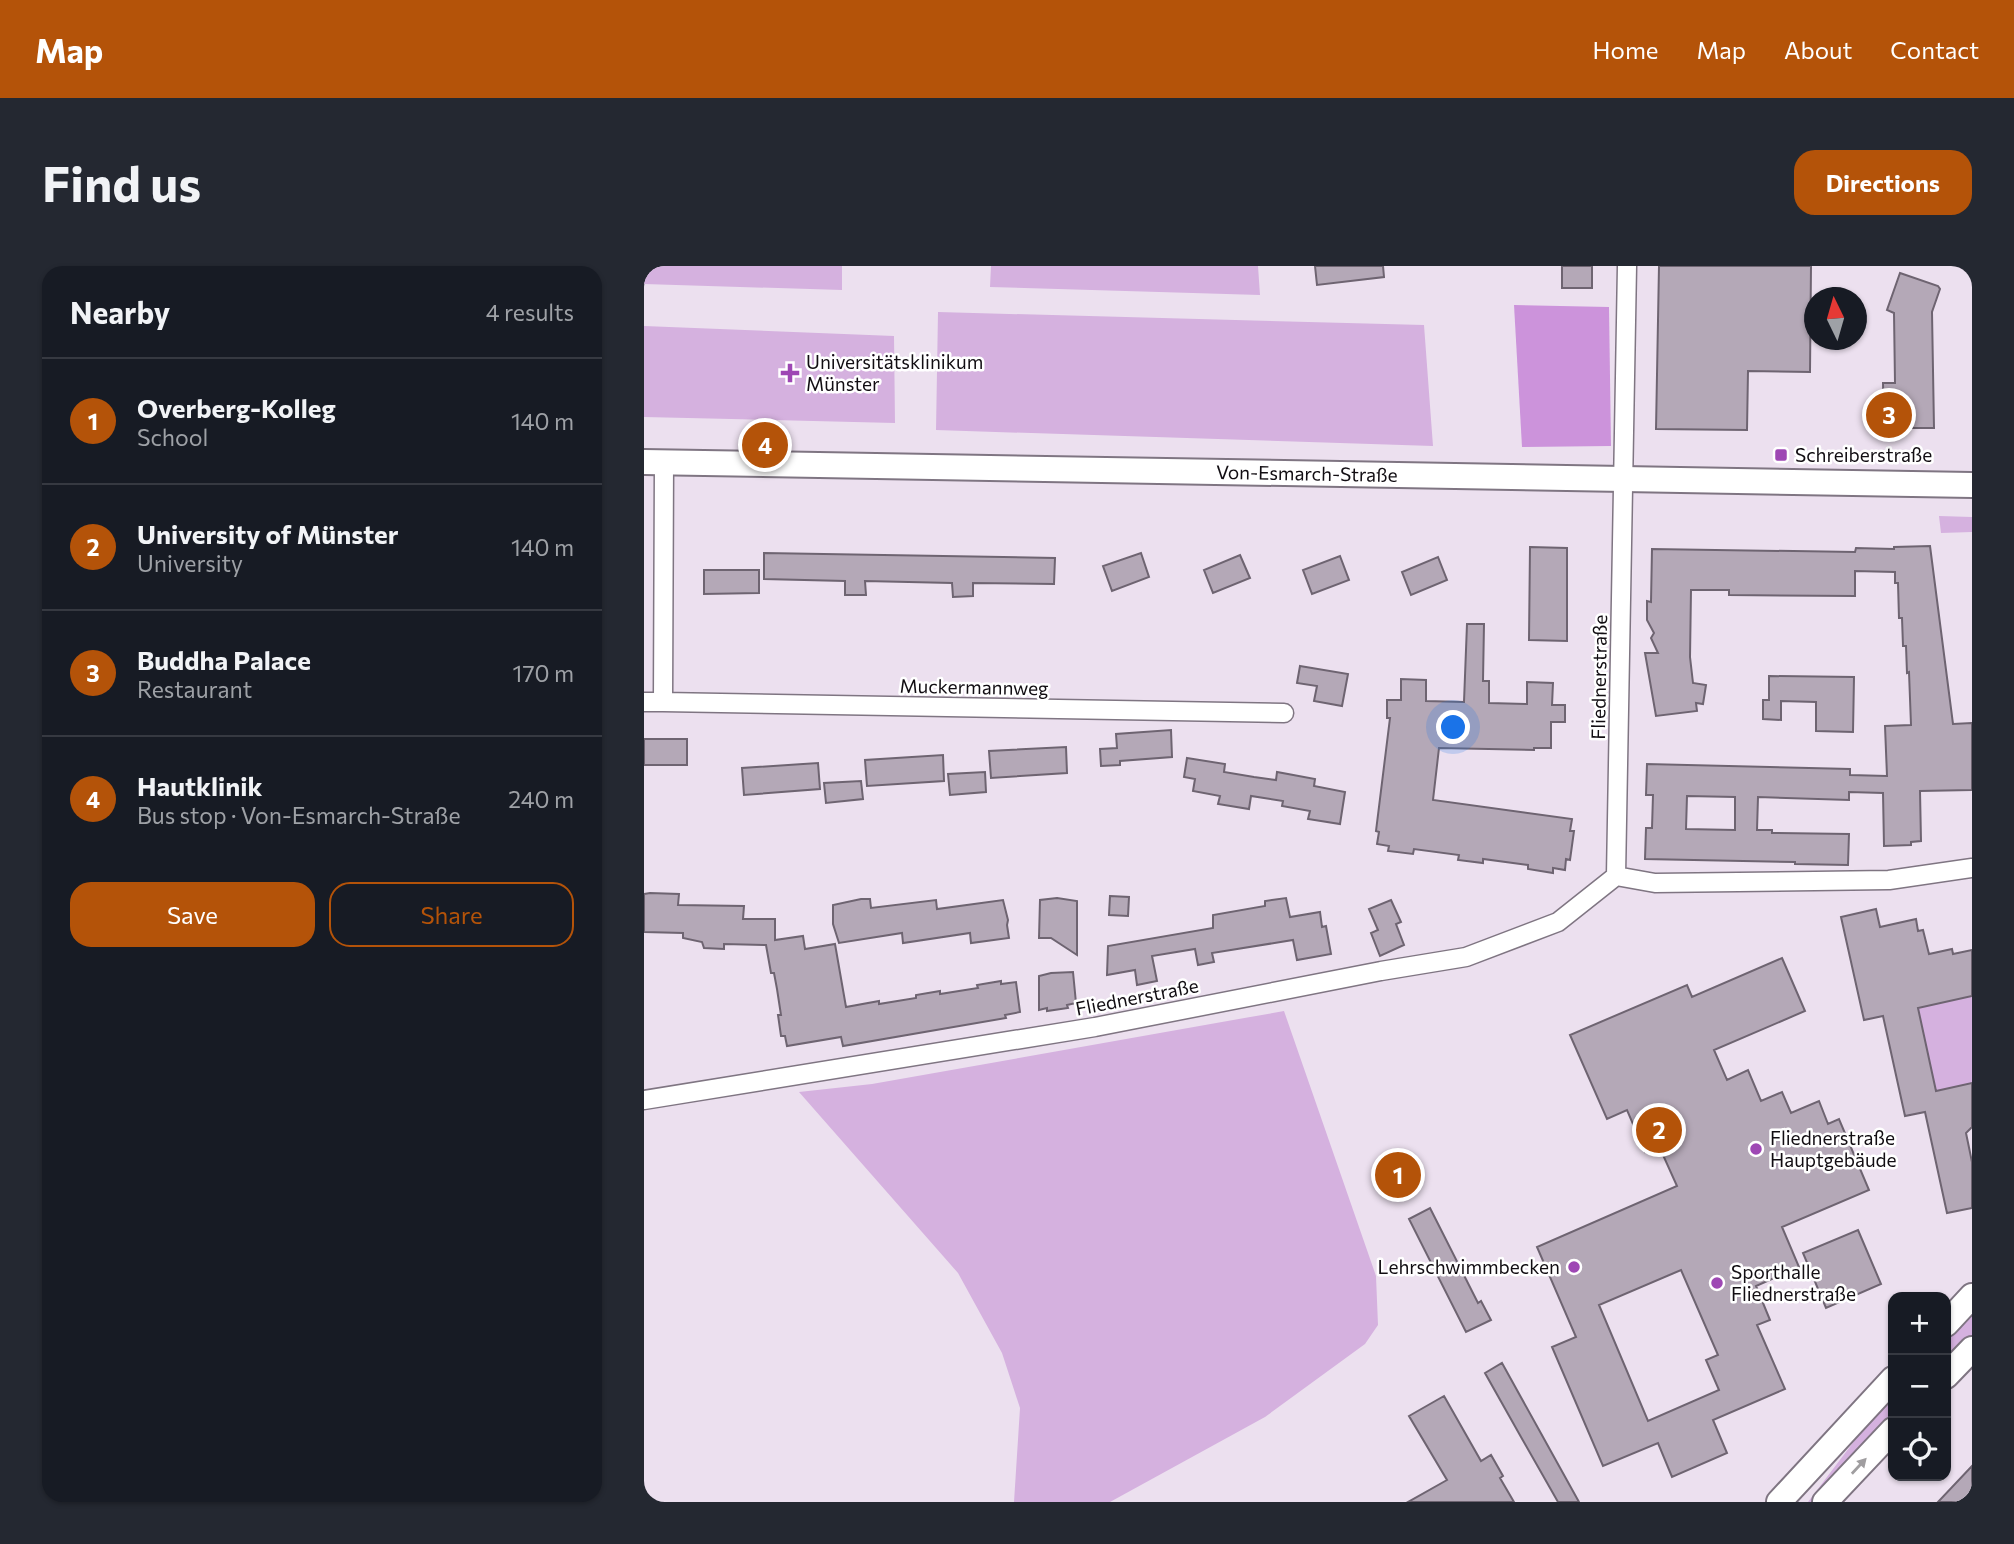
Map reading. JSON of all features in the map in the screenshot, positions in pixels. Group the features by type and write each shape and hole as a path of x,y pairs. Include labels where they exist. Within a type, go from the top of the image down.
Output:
{"main road":[{"name":"Von-Esmarch-Straße","path":"654,462 1972,485"},
{"path":"1951,1319 1972,1296"},
{"path":"1951,1371 1972,1349"},
{"path":"1779,1502 1888,1384"},
{"path":"1825,1502 1888,1435"}],"street":[{"path":"1623,478 1627,266"},
{"path":"654,462 663,702"},
{"name":"Fliednerstraße","path":"644,1100 1095,1027 1466,957 1558,922 1616,876 1623,478"},
{"name":"Muckermannweg","path":"644,702 1284,713"},
{"path":"1616,876 1655,883 1889,880 1972,868"}],"shaded area":[{"path":"644,266 842,266 842,290 644,284"},
{"path":"991,266 1258,266 1260,295 990,287"},
{"path":"1514,305 1609,307 1611,446 1522,447"},
{"path":"938,312 1424,325 1433,446 936,430"},
{"path":"644,326 894,336 895,423 644,417"},
{"path":"1939,516 1972,517 1972,532 1941,533"},
{"path":"1972,996 1972,1083 1936,1091 1918,1008"},
{"path":"1284,1011 1376,1276 1378,1325 1365,1344 1265,1417 1110,1502 1014,1502 1020,1408 1002,1353 958,1273 799,1092 872,1084"},
{"path":"1972,1308 1972,1336 1951,1359 1951,1330"},
{"path":"1888,1397 1888,1424 1815,1502 1808,1502"}],"building":[{"path":"1315,266 1383,266 1384,277 1317,285"},
{"path":"1562,266 1592,266 1592,288 1562,288"},
{"path":"1659,266 1811,266 1811,287 1804,287 1804,350 1810,350 1810,372 1748,371 1747,430 1656,429"},
{"path":"1900,273 1940,289 1932,312 1934,428 1884,428 1883,383 1895,383 1894,313 1887,310"},
{"path":"1930,546 1953,724 1972,723 1972,790 1920,791 1921,841 1911,842 1911,845 1884,846 1883,793 1849,792 1849,800 1758,797 1757,830 1772,830 1772,833 1849,834 1848,865 1645,859 1646,828 1652,828 1653,795 1646,795 1647,764 1850,769 1850,775 1887,776 1885,726 1911,725 1909,672 1907,673 1906,646 1903,646 1902,618 1899,618 1895,572 1855,571 1855,596 1729,595 1729,590 1691,590 1690,657 1693,683 1706,685 1703,704 1696,703 1697,711 1656,716 1645,653 1658,653 1651,638 1654,633 1647,620 1647,601 1651,602 1652,549 1855,552 1856,548","holes":["1687,796 1735,797 1735,830 1686,829"]},
{"path":"1530,547 1567,548 1567,641 1529,640"},
{"path":"764,553 1055,558 1054,584 973,583 973,596 953,597 952,583 865,581 866,595 845,595 845,581 764,579"},
{"path":"1141,553 1149,577 1112,591 1103,566"},
{"path":"1240,555 1250,578 1213,593 1204,570"},
{"path":"1340,556 1349,580 1312,594 1303,570"},
{"path":"1438,557 1447,580 1411,595 1402,572"},
{"path":"704,570 759,570 759,593 704,594"},
{"path":"1467,624 1484,624 1483,681 1489,681 1489,703 1527,704 1527,682 1553,683 1552,705 1565,705 1565,722 1551,722 1551,748 1439,748 1433,800 1572,819 1570,831 1574,831 1570,860 1566,859 1565,870 1553,868 1553,873 1528,869 1528,865 1483,859 1483,863 1458,860 1459,855 1414,849 1413,854 1388,851 1389,846 1377,844 1379,832 1376,831 1390,718 1387,718 1387,700 1401,700 1401,679 1426,680 1426,701 1464,702"},
{"path":"1300,666 1348,674 1342,706 1314,701 1317,686 1297,683"},
{"path":"1769,676 1854,677 1853,732 1816,731 1816,702 1781,701 1781,720 1763,719 1763,700 1769,700"},
{"path":"1171,730 1172,757 1120,761 1120,765 1101,766 1100,749 1117,748 1116,734"},
{"path":"644,739 687,739 687,765 644,765"},
{"path":"1066,747 1067,773 991,778 989,751"},
{"path":"943,755 944,781 867,786 865,760"},
{"path":"1187,758 1225,764 1224,772 1254,777 1276,780 1277,772 1315,779 1314,786 1345,792 1340,824 1308,819 1310,811 1282,806 1283,801 1251,796 1249,809 1218,804 1220,796 1193,791 1195,779 1184,777"},
{"path":"818,763 820,789 744,795 742,768"},
{"path":"985,772 986,792 950,795 948,774"},
{"path":"861,781 863,799 826,803 824,783"},
{"path":"644,894 679,894 678,905 744,906 743,919 775,919 775,940 803,936 805,949 835,944 846,1007 916,998 916,995 940,991 940,994 978,988 977,985 1001,981 1001,984 1016,982 1020,1012 1005,1015 1006,1018 843,1046 841,1037 787,1046 785,1036 781,1036 777,989 766,945 724,944 724,949 704,948 702,942 683,938 683,933 644,932"},
{"path":"1110,896 1129,897 1128,916 1109,915"},
{"path":"1057,898 1077,901 1077,955 1051,938 1039,938 1040,900"},
{"path":"1286,898 1290,917 1320,912 1322,927 1326,926 1331,954 1297,960 1293,940 1212,953 1214,962 1198,965 1195,949 1152,956 1157,981 1137,985 1135,970 1107,975 1108,946 1213,928 1213,915 1265,906 1265,901"},
{"path":"870,899 871,908 936,900 937,909 1003,900 1009,938 971,943 970,933 903,943 902,933 839,943 833,924 833,905"},
{"path":"1391,900 1401,922 1396,924 1404,945 1380,956 1371,933 1378,930 1369,909"},
{"path":"1876,909 1880,927 1916,919 1918,931 1923,930 1929,954 1952,949 1953,954 1972,950 1972,996 1918,1008 1936,1091 1972,1083 1972,1127 1966,1133 1972,1162 1972,1208 1947,1213 1925,1112 1905,1116 1883,1016 1864,1020 1841,917"},
{"name":"Fliednerstraße Hauptgebäude","path":"1782,958 1805,1011 1714,1050 1727,1080 1748,1070 1761,1101 1782,1092 1791,1113 1819,1101 1828,1124 1839,1119 1869,1190 1782,1227 1799,1267 1756,1286 1770,1320 1757,1325 1785,1389 1713,1420 1727,1453 1672,1477 1658,1443 1603,1466 1552,1347 1576,1337 1537,1247 1677,1186 1659,1146 1645,1152 1627,1110 1607,1119 1570,1035 1687,985 1692,997","holes":["1681,1270 1718,1355 1706,1360 1719,1390 1648,1421 1599,1305"]},
{"path":"1073,972 1076,1003 1067,1005 1068,1008 1039,1010 1039,976"},
{"path":"1430,1208 1478,1303 1481,1301 1491,1320 1466,1332 1409,1219"},
{"path":"1858,1230 1881,1284 1826,1308 1803,1253"},
{"path":"1502,1363 1579,1502 1558,1502 1485,1373"},
{"path":"1444,1396 1481,1461 1491,1455 1514,1502 1408,1502 1447,1480 1409,1416"},
{"path":"1972,1466 1972,1502 1938,1502"}],"place":[{"name":"Universitätsklinikum Münster","path":"790,373"},
{"name":"Buddha Palace","path":"1889,415"},
{"name":"Hautklinik","path":"765,445"},
{"name":"Schreiberstraße","path":"1781,455"},
{"name":"University of Münster","path":"1659,1130"},
{"name":"Fliednerstraße Hauptgebäude","path":"1756,1149"},
{"name":"Overberg-Kolleg","path":"1398,1175"},
{"name":"Lehrschwimmbecken","path":"1574,1267"},
{"name":"Sporthalle Fliednerstraße","path":"1717,1283"}]}
